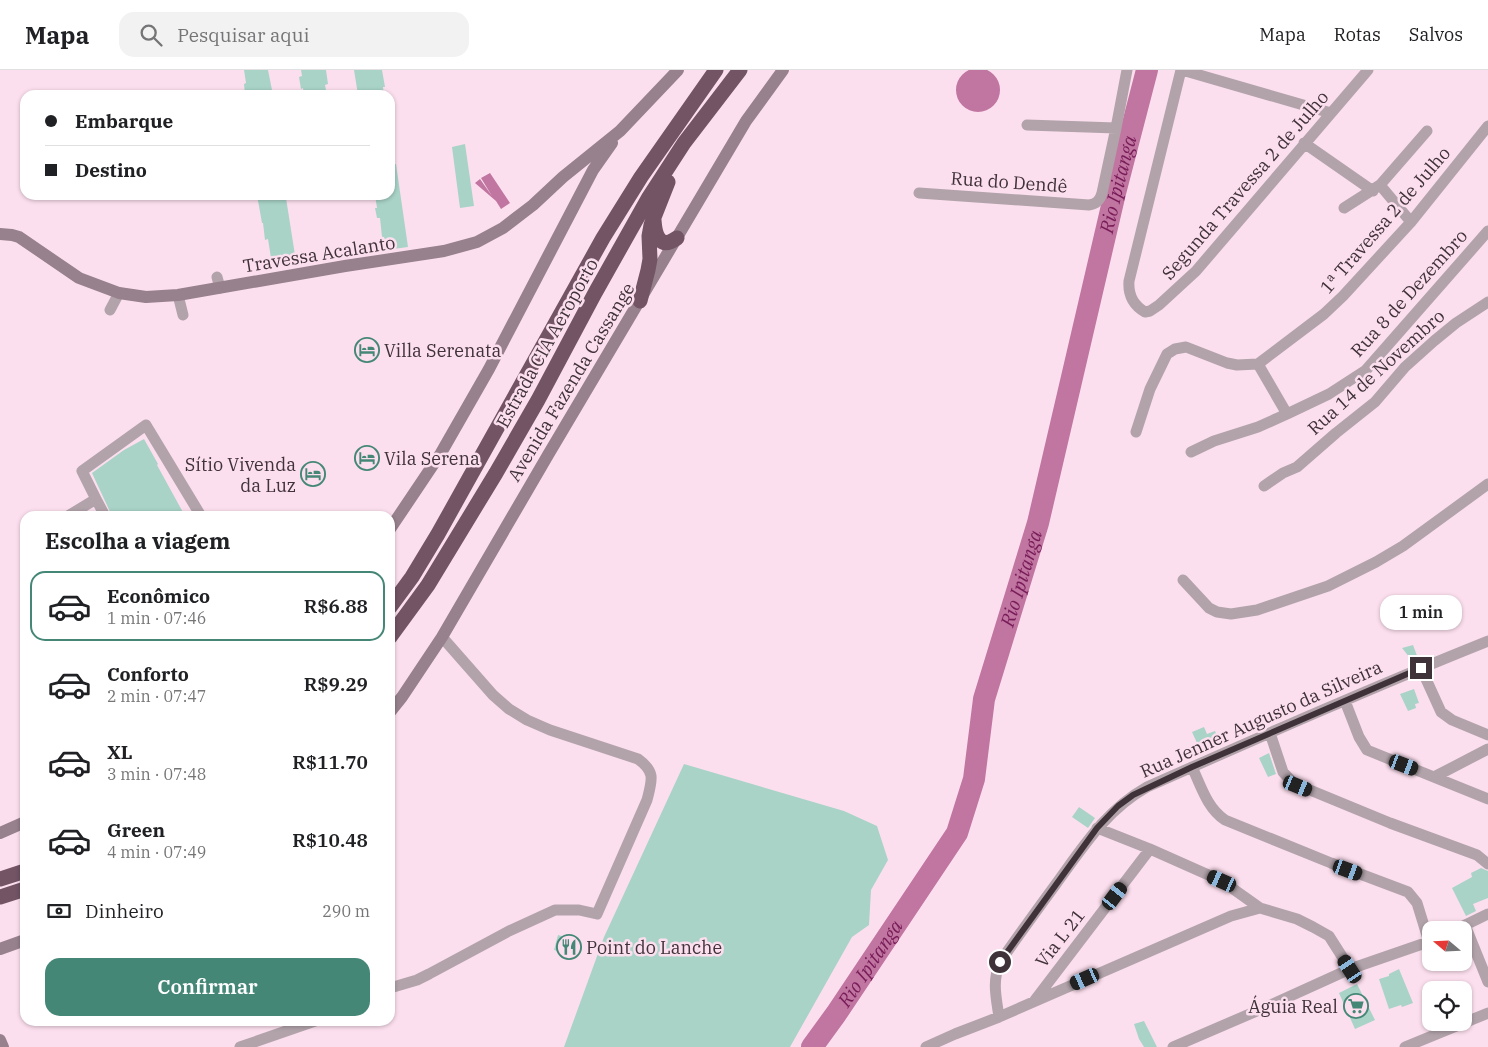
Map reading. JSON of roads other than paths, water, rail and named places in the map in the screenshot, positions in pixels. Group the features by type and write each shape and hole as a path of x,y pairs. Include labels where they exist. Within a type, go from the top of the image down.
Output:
{"highway":[{"name":"Estrada CIA Aeroporto","path":"395,601 438,534 603,238 642,177 716,70"},
{"name":"Estrada CIA Aeroporto","path":"395,629 428,585 491,482 644,206 684,143 740,70"},
{"path":"640,301 650,259 649,236 654,217 684,143"},
{"path":"654,217 654,228 661,241 666,243 677,238"},
{"path":"0,879 20,873"},
{"path":"0,897 20,891"}],"main road":[{"name":"Travessa Acalanto","path":"0,234 12,234 19,237 79,278 106,285 119,293 146,297 178,295 218,282 444,251 477,242 503,228 533,205 620,131 678,70"},
{"name":"Avenida Fazenda Cassange","path":"395,706 442,636 746,121 783,70"},
{"name":"Travessa Acalanto","path":"395,522 441,453 538,279 593,170 620,131"},
{"path":"563,178 572,176 578,180 579,197"},
{"path":"0,833 20,824"},
{"path":"0,949 20,942"},
{"path":"0,1040 3,1047"}],"street":[{"path":"1027,125 1116,128 1126,70"},
{"path":"1182,70 1331,113"},
{"name":"Segunda Travessa 2 de Julho","path":"1182,70 1129,280 1129,294 1141,310 1145,312 1150,311 1196,271 1368,70"},
{"name":"1ª Travessa 2 de Julho","path":"1258,364 1290,341 1343,296 1411,222 1488,126"},
{"name":"Rua do Dendê","path":"919,193 1096,204 1102,193 1116,128"},
{"path":"1344,208 1376,188 1427,131"},
{"path":"1304,144 1376,188 1411,222"},
{"name":"Rua 8 de Dezembro","path":"1191,452 1214,441 1258,427 1287,414 1329,394 1366,370 1488,231"},
{"path":"110,310 119,293"},
{"path":"178,295 182,314"},
{"name":"Rua 14 de Novembro","path":"1264,486 1283,473 1297,467 1375,402 1405,367 1434,341 1456,323 1488,302"},
{"path":"1136,432 1150,389 1168,354 1175,349 1186,347 1227,363 1237,365 1258,364 1287,414"},
{"path":"102,511 82,470 146,425 198,511"},
{"path":"1183,580 1209,608 1217,612 1231,614 1257,610 1328,586 1376,562 1403,546 1488,484"},
{"path":"76,511 96,499"},
{"path":"395,987 417,980 509,931 555,910 573,910 597,914 647,800 652,777 650,770 638,759 550,730 527,720 509,709 493,695 442,636"},
{"name":"Rua Jenner Augusto da Silveira","path":"999,1017 994,986 1000,962 1097,828 1118,806 1133,795 1192,767 1421,668 1488,642"},
{"path":"1421,668 1441,712 1452,720 1488,735"},
{"path":"1345,701 1359,738 1367,750 1488,799"},
{"path":"1270,733 1283,772 1293,783 1390,824 1477,855 1488,864"},
{"path":"1434,777 1488,749"},
{"path":"1192,767 1209,804 1225,820 1408,892 1417,903 1423,921"},
{"path":"1097,828 1222,881 1260,908 1296,919 1329,936 1350,969"},
{"name":"Via L 21","path":"1034,1001 1150,849"},
{"path":"926,1047 941,1044 1034,1001 1231,916 1260,908"},
{"path":"1472,922 1488,914"},
{"path":"1173,1047 1350,969 1422,945"},
{"path":"1472,951 1488,982"},
{"path":"1405,1047 1488,1013"},
{"path":"240,1047 301,1026"}],"waterway":[{"name":"Rio Ipitanga","path":"812,1047 957,833 974,779 984,699 1038,523 1115,193 1147,70"}],"place":[{"name":"Villa Serenata","path":"367,350"},
{"name":"Vila Serena","path":"367,458"},
{"name":"Sítio Vivenda da Luz","path":"313,474"},
{"name":"Point do Lanche","path":"569,947"},
{"name":"Águia Real","path":"1356,1006"}]}
